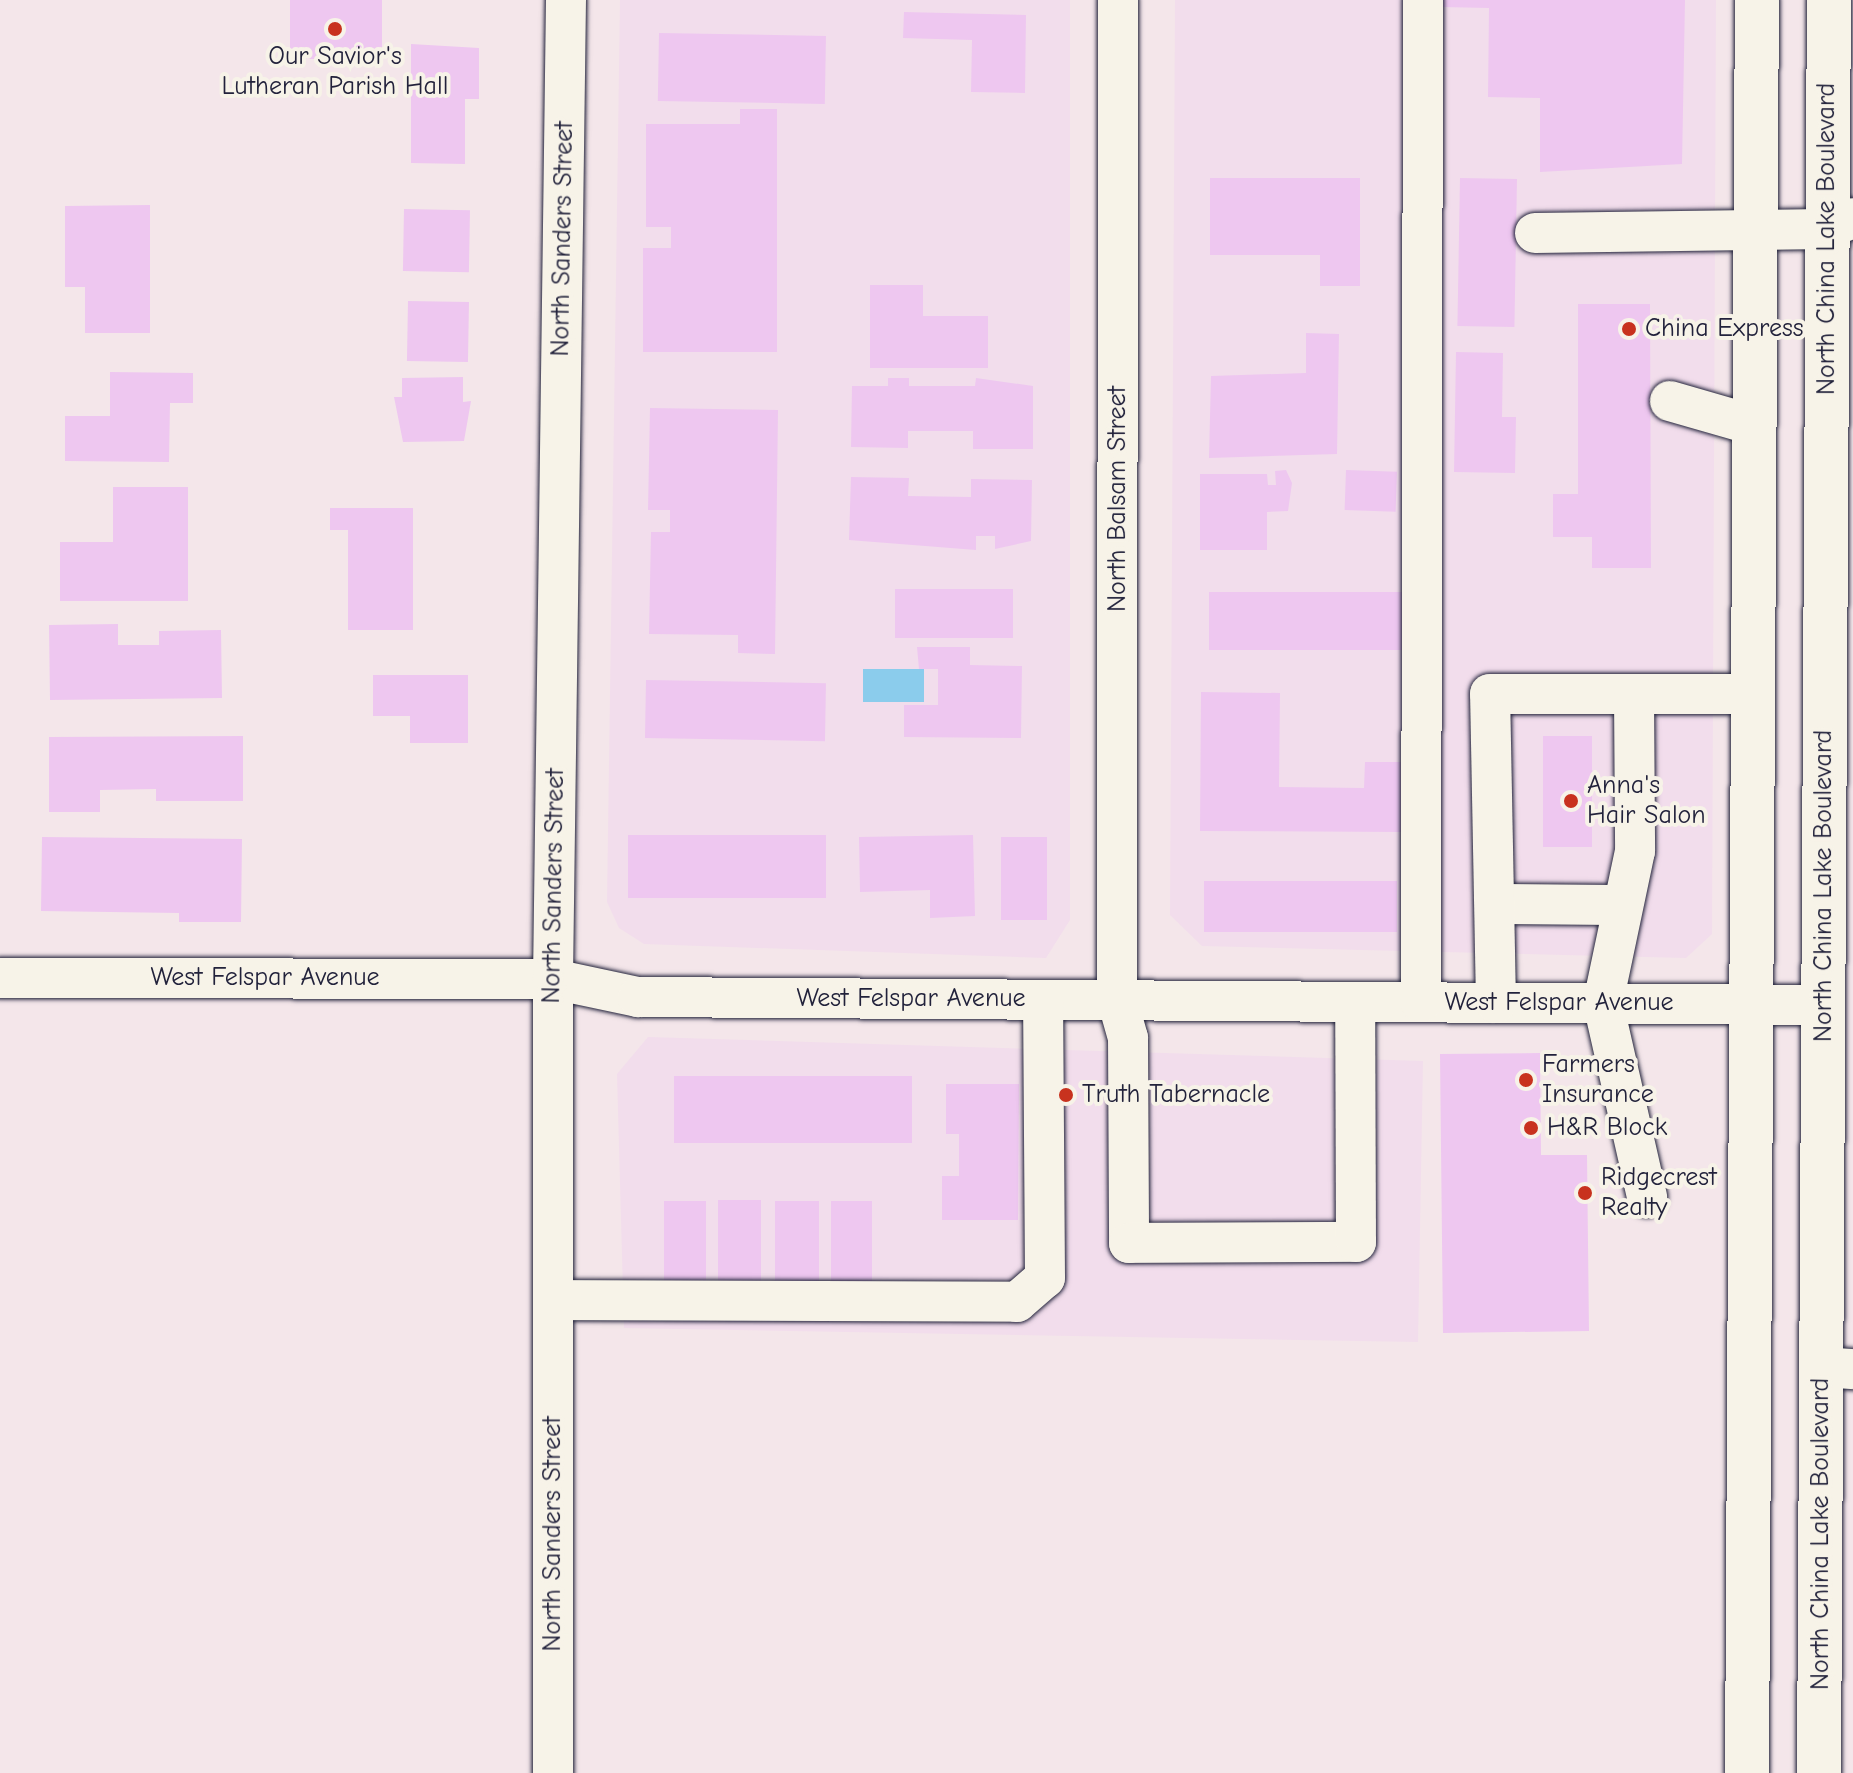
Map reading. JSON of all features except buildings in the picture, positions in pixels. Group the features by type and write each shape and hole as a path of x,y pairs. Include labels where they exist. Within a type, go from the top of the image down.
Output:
{"main road":[{"path":"1747,1773 1757,0"},
{"name":"North China Lake Boulevard","path":"1819,1773 1838,1368 1823,1005 1844,229 1829,0"}],"street":[{"name":"North Sanders Street","path":"553,1773 553,979 566,0"},
{"name":"North Balsam Street","path":"1118,0 1117,999 1128,1038 1129,1243 1356,1242 1355,1002"},
{"path":"1421,1002 1423,0"},
{"path":"1535,233 1844,229"},
{"path":"1670,401 1753,425"},
{"path":"1496,1003 1497,904 1490,694 1752,694"},
{"path":"1634,694 1635,851 1603,1003 1647,1197"},
{"path":"1497,904 1622,905"},
{"name":"West Felspar Avenue","path":"0,978 553,979 638,997 1823,1005"},
{"path":"553,1300 1017,1302 1045,1278 1043,1000"}],"shaded area":[{"path":"620,0 1070,0 1070,920 1046,958 644,944 619,928 607,902"},
{"path":"1175,0 1716,0 1712,934 1686,958 1202,946 1170,915"},
{"path":"648,1037 1423,1061 1418,1342 624,1328 617,1074"}],"water":[{"path":"863,669 924,669 924,702 863,702"}],"place":[{"name":"Our Savior's Lutheran Parish Hall","path":"335,29"},
{"name":"China Express","path":"1629,329"},
{"name":"Anna's Hair Salon","path":"1571,801"},
{"name":"Farmers Insurance","path":"1526,1080"},
{"name":"Truth Tabernacle","path":"1066,1095"},
{"name":"H&R Block","path":"1531,1128"},
{"name":"Ridgecrest Realty","path":"1585,1193"}]}
